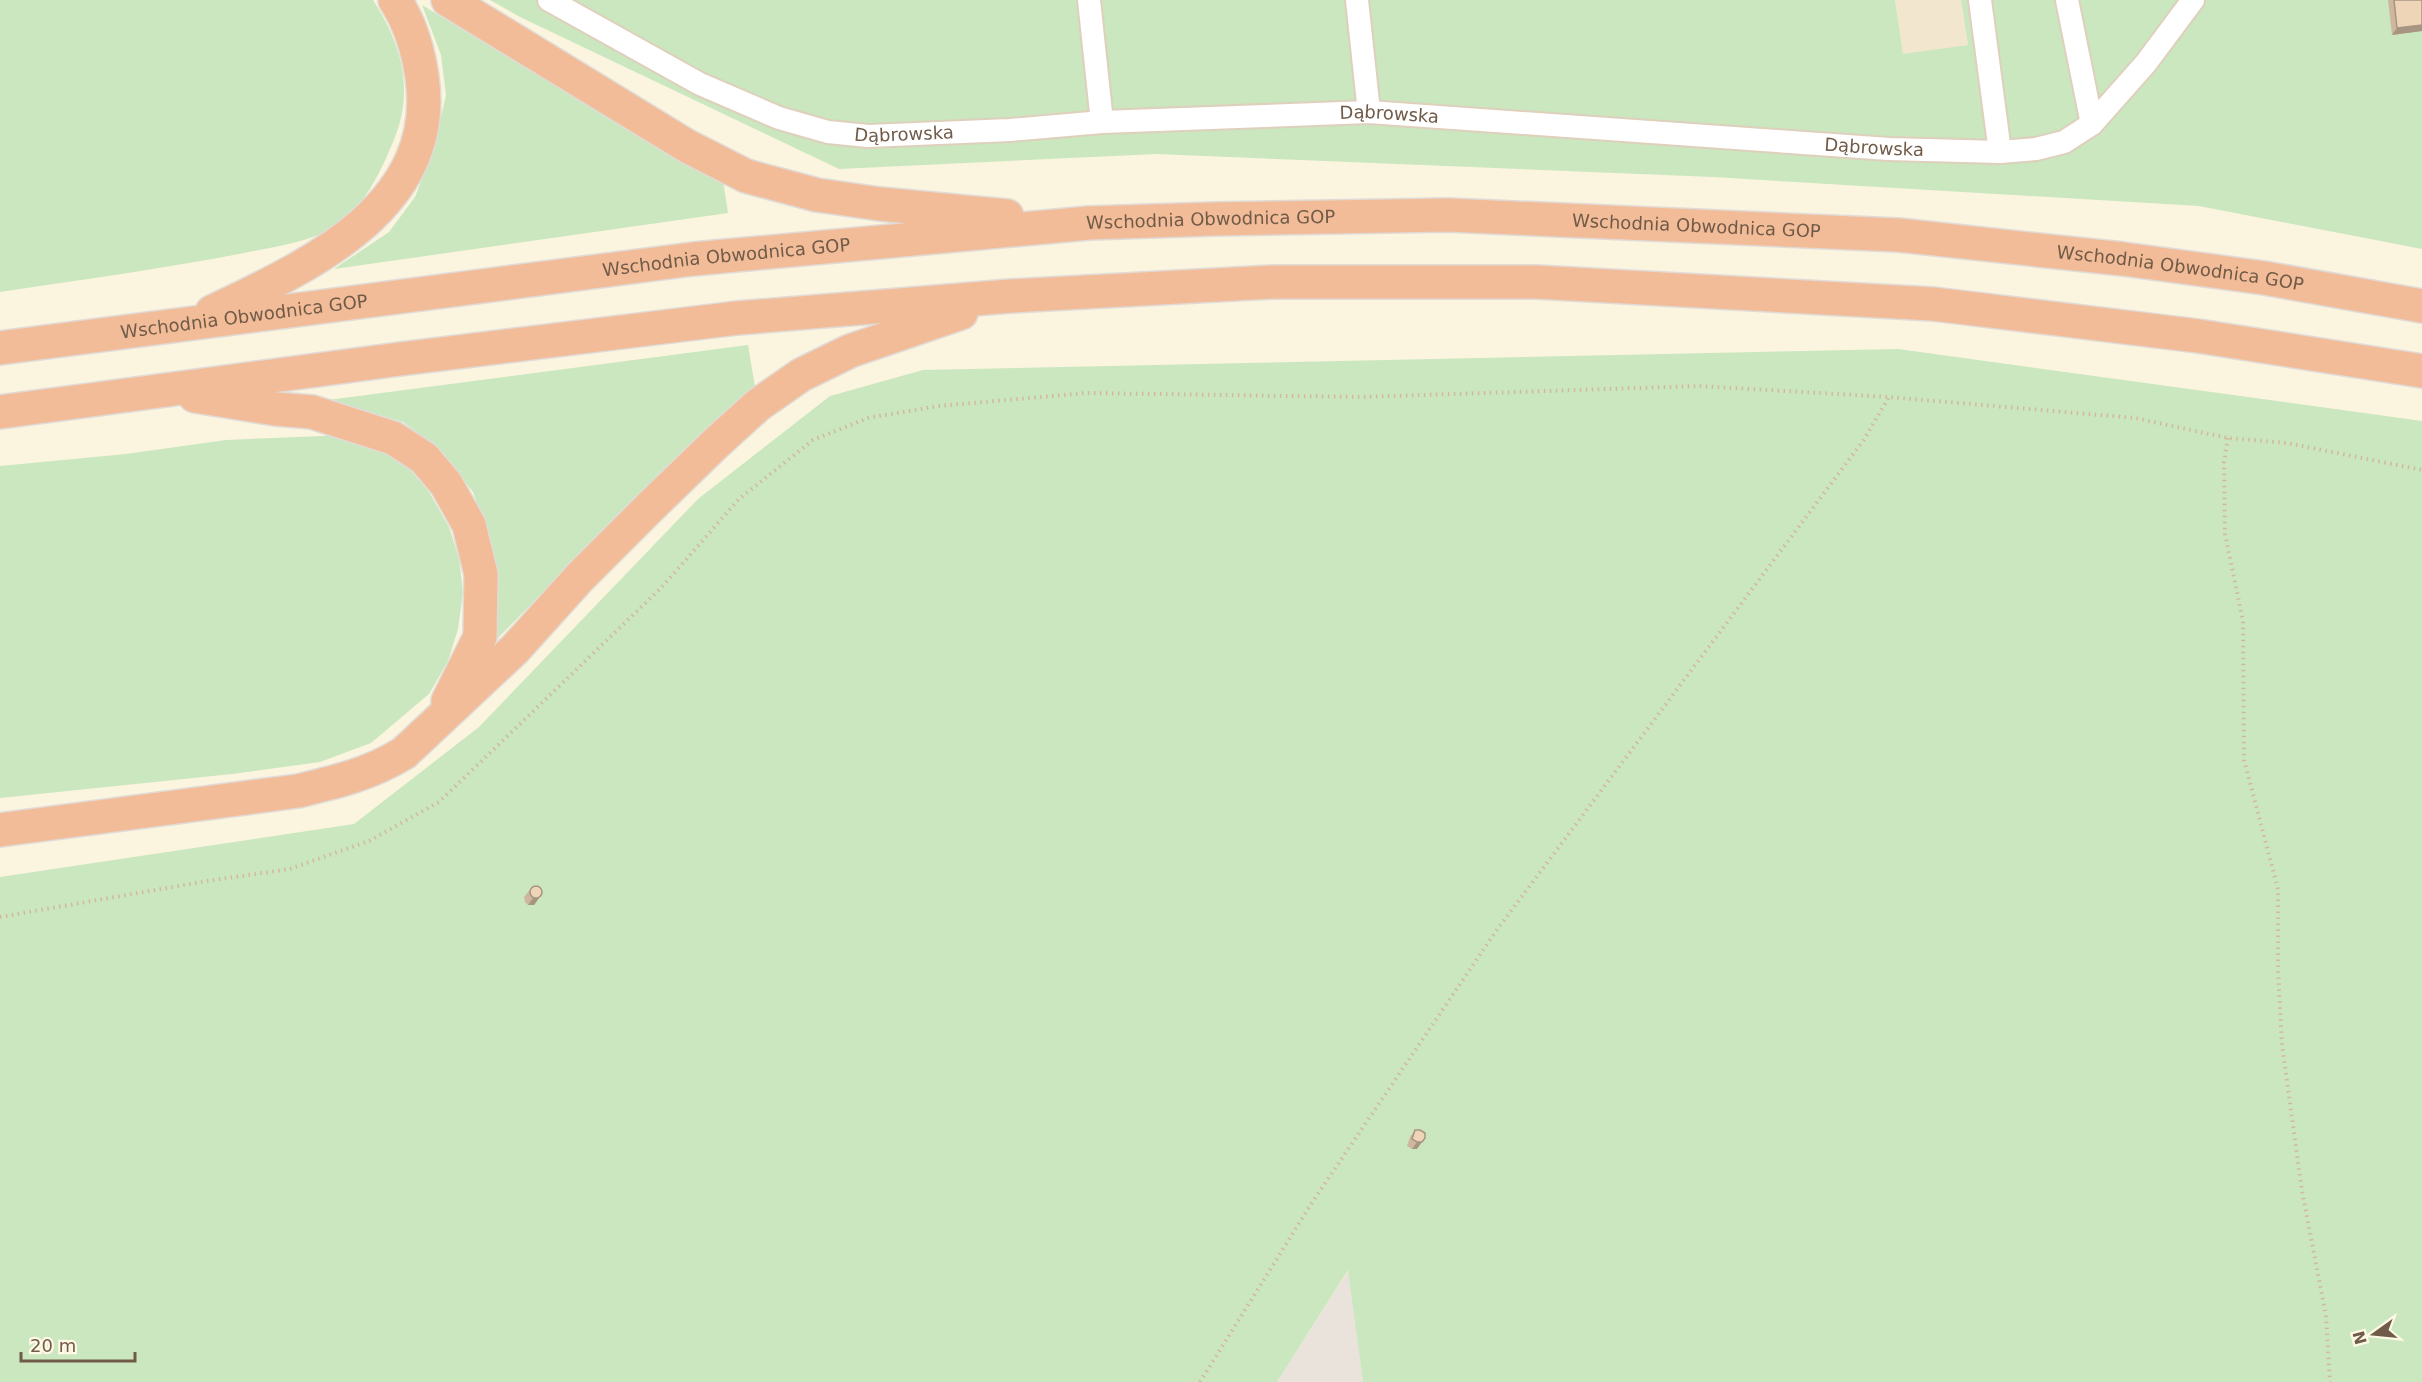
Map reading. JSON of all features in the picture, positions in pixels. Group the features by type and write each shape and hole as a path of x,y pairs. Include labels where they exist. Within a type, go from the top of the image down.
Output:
{"highway":[{"path":"186,324 292,274 326,253 362,226 387,201 405,172 423,120 424,92 414,37 395,0"},
{"path":"448,0 687,146 746,176 817,195 880,204 1089,223"},
{"name":"Wschodnia Obwodnica GOP","path":"0,348 693,260 1089,223 1214,219 1448,215 1898,235 2170,265 2422,306"},
{"path":"0,412 400,359 738,318 1011,297 1273,282 1548,283 1933,304 2198,336 2422,372"},
{"path":"0,830 298,791 384,766 404,753 516,649 580,577 758,405 801,375 850,351 1011,297"},
{"path":"161,390 276,409 312,412 341,420 393,438 424,458 446,484 468,525 482,573 480,638 435,724"}],"lane":[{"name":"Dąbrowska","path":"549,0 700,84 779,118 828,132 868,136 1010,130 1102,122 1369,111 1890,149 2000,152 2064,142 2092,124 2146,63 2193,0"},
{"path":"1089,0 1102,122"},
{"path":"1357,0 1369,111"},
{"path":"1980,0 2000,152"},
{"path":"2067,0 2092,124"}],"path":[{"path":"0,917 290,869 369,841 439,802 662,587 739,499 813,440 868,418 938,406 1086,393 1361,398 1699,386 1889,397 2135,418 2228,438 2287,443 2422,470"},
{"path":"1200,1382 1313,1200 1496,931 1863,441 1889,397"},
{"path":"2228,438 2224,462 2225,534 2243,621 2244,760 2278,889 2278,970 2282,1045 2302,1191 2326,1316 2330,1382"}],"shaded area":[{"path":"1895,0 1961,0 1968,45 1903,55"},
{"path":"1349,1269 1363,1382 1277,1382"}],"green space":[{"path":"0,0 373,0 391,34 402,69 404,87 400,123 383,166 370,189 345,219 323,233 288,244 209,259 0,292"},
{"path":"490,0 1895,0 1903,54 1968,45 1961,0 2422,0 2422,249 2199,206 1713,177 1156,154 839,169 520,17"},
{"path":"422,5 586,104 723,180 728,213 334,269 389,232 415,197 434,148 446,95 441,55"},
{"path":"748,345 755,387 641,493 494,642 498,587 489,537 473,492 442,452 403,422 328,400"},
{"path":"1898,349 2422,421 2422,1382 1363,1382 1348,1270 1277,1382 0,1382 0,877 354,824 479,727 698,499 830,396 923,370"},
{"path":"349,435 383,450 407,466 429,492 449,527 459,558 463,592 458,629 448,661 429,694 371,743 320,762 232,774 0,798 0,466 126,454 226,440"}],"building":[{"path":"2394,0 2422,0 2422,25 2397,28"},
{"path":"538,886 542,892 538,898 534,898 530,890"},
{"path":"1415,1130 1425,1133 1422,1142 1412,1139"}]}
